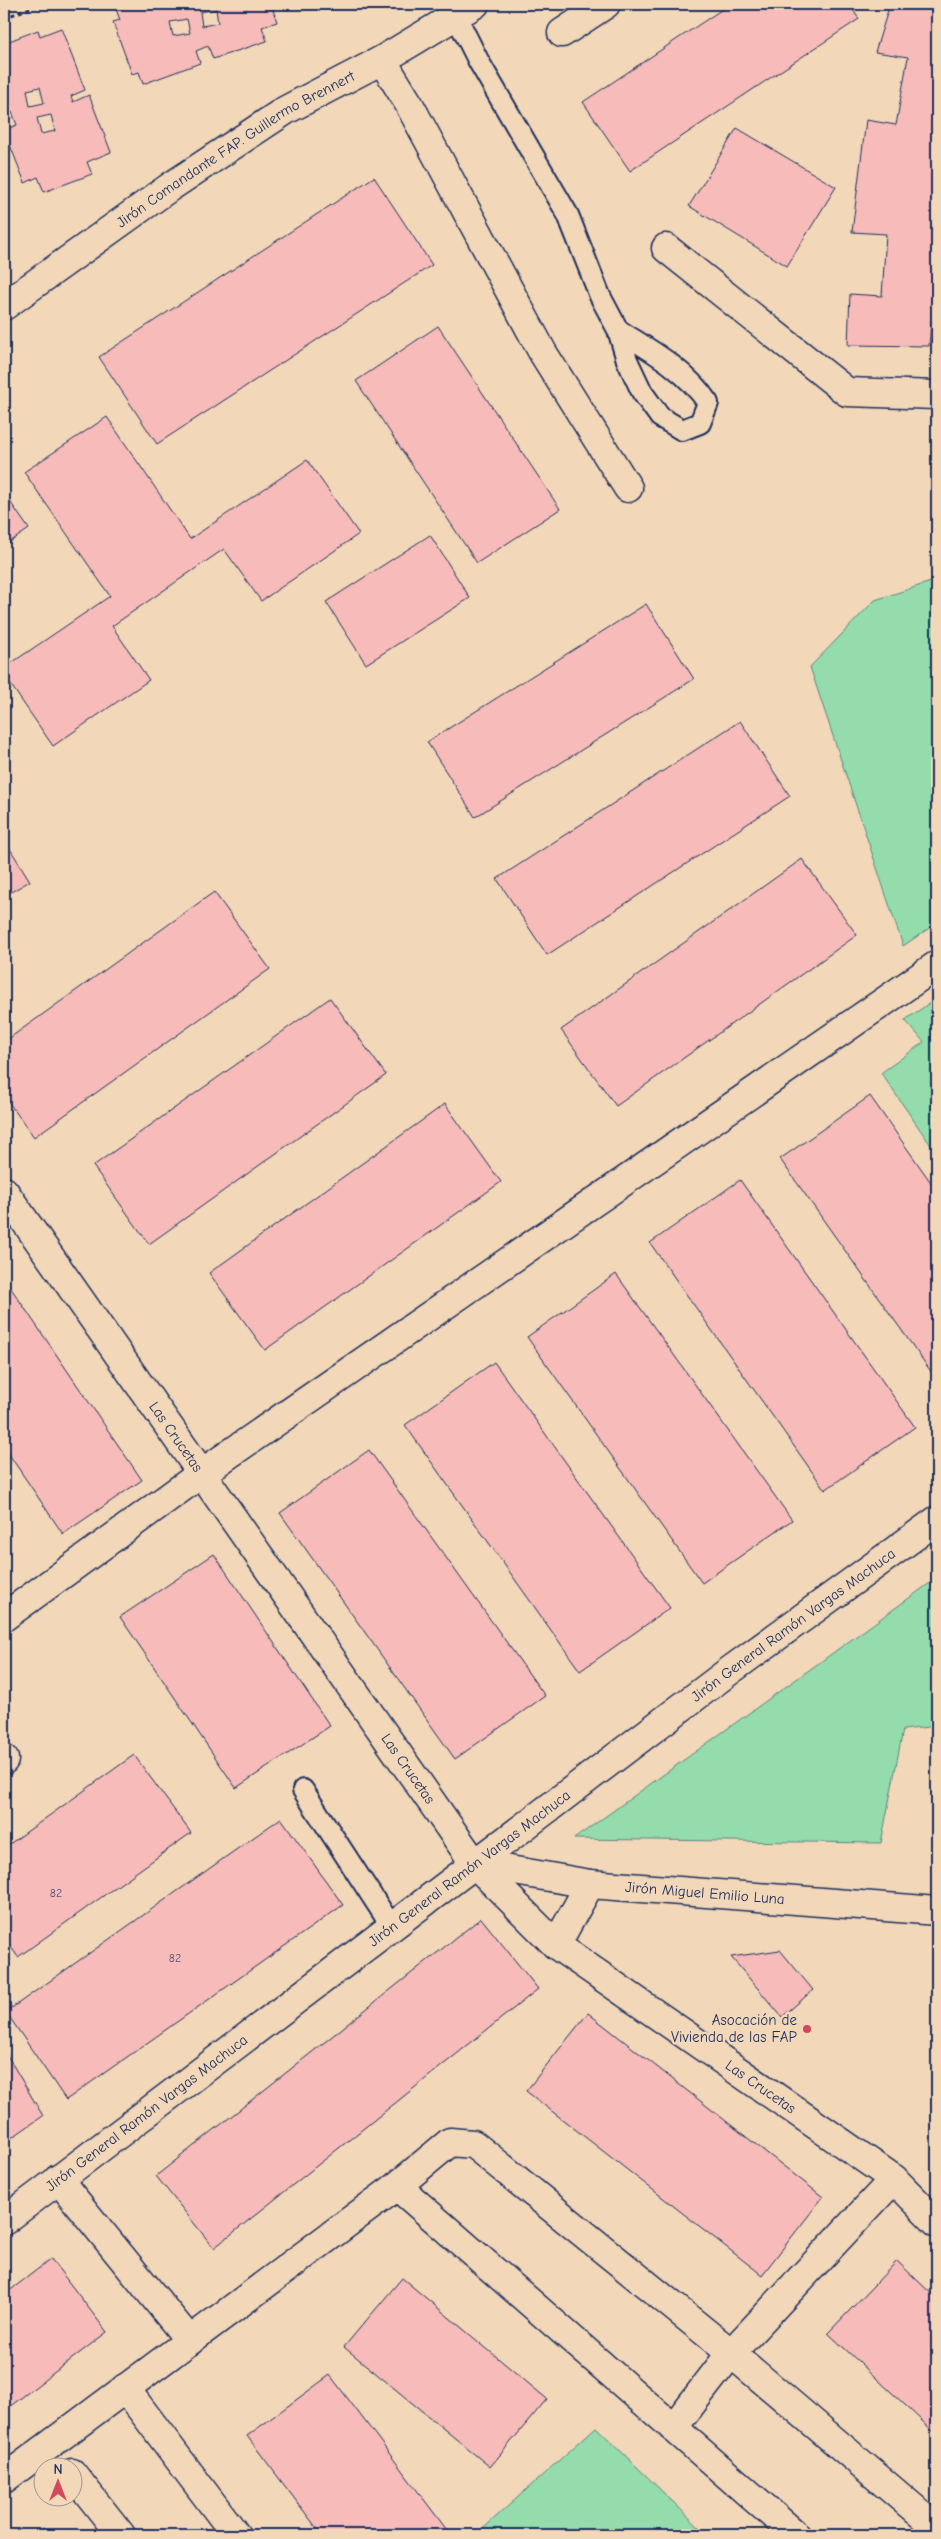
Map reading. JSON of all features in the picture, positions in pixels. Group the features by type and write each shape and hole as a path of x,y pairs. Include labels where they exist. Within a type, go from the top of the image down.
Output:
{"street":[{"path":"562,34 606,4"},
{"name":"Jirón Comandante FAP. Guillermo Brennert","path":"4,306 170,187 286,110 382,60 465,10"},
{"path":"382,60 409,104 543,352 628,488"},
{"path":"666,248 847,392 937,396"},
{"path":"4,1617 202,1473 937,964"},
{"name":"Las Crucetas","path":"4,1191 475,1864 556,1945 894,2178 937,2223"},
{"name":"Jirón General Ramón Vargas Machuca","path":"4,2221 728,1672 937,1520"},
{"name":"Jirón Miguel Emilio Luna","path":"475,1864 590,1884 937,1911"},
{"path":"556,1945 590,1884"},
{"path":"4,2479 397,2186 450,2142 473,2144 732,2353 937,2528"},
{"path":"672,2428 732,2353 894,2178"},
{"path":"58,2179 190,2340"},
{"path":"397,2186 796,2535"},
{"path":"125,2388 236,2535"},
{"path":"50,2444 60,2456"},
{"path":"82,2486 121,2535"}],"lane":[{"path":"465,10 479,62 568,215 600,296 618,330 627,360 642,392 660,417 682,430 700,423 708,403 698,387 672,364 618,330"},
{"path":"303,1790 392,1927"}],"path":[{"path":"4,18 40,4"}],"green space":[{"path":"937,580 937,923 903,946 810,667 875,600"},
{"path":"937,998 937,1154 881,1073 924,1042 905,1020"},
{"path":"937,1578 937,1726 903,1730 881,1843 574,1839"},
{"path":"596,2427 707,2535 476,2535"}],"building":[{"path":"114,4 271,4 277,22 262,27 267,41 213,59 208,46 196,51 200,63 143,84 139,72 132,74 113,22 120,20","holes":["216,9 218,23 202,26 200,12","187,19 190,33 173,36 170,22"]},
{"path":"730,4 849,4 859,19 630,171 583,102"},
{"path":"890,4 937,4 937,263 929,346 848,345 850,294 882,296 886,234 852,232 866,120 896,125 908,57 875,52"},
{"path":"61,28 85,90 71,96 73,102 89,95 111,152 87,162 92,174 44,192 38,177 25,183 4,130 17,125 12,112 4,116 4,43 38,30 40,36","holes":["40,87 44,103 30,106 27,90","51,115 55,131 41,134 37,118"]},
{"path":"737,128 836,187 787,266 689,206"},
{"path":"374,177 432,265 157,444 99,357"},
{"path":"438,326 560,509 477,563 356,381"},
{"path":"107,417 190,539 307,460 359,534 261,601 224,549 112,626 149,680 53,746 4,675 4,668 110,596 24,472"},
{"path":"4,493 29,529 4,546"},
{"path":"430,535 470,598 366,664 326,602"},
{"path":"646,604 694,679 475,817 427,742"},
{"path":"740,721 790,796 547,955 497,879"},
{"path":"4,839 30,881 4,896"},
{"path":"802,859 857,935 616,1106 561,1030"},
{"path":"214,892 270,969 34,1137 4,1096 4,1042"},
{"path":"330,998 386,1075 149,1244 93,1166"},
{"path":"870,1096 937,1191 937,1380 780,1159"},
{"path":"445,1104 501,1182 265,1350 209,1273"},
{"path":"740,1180 915,1427 825,1490 650,1243"},
{"path":"616,1274 792,1520 702,1583 527,1337"},
{"path":"4,1278 142,1480 63,1534 4,1447"},
{"path":"494,1362 670,1608 580,1671 405,1425"},
{"path":"369,1450 545,1696 455,1759 280,1513"},
{"path":"214,1554 330,1726 236,1788 120,1617"},
{"path":"134,1755 191,1833 18,1957 4,1937 4,1848"},
{"path":"281,1818 343,1905 66,2100 6,2012"},
{"path":"481,1918 538,1989 214,2248 156,2176"},
{"path":"780,1950 813,1990 782,2017 731,1957"},
{"path":"588,2013 823,2197 762,2275 526,2091"},
{"path":"4,2050 43,2116 4,2143"},
{"path":"51,2259 107,2332 4,2411 4,2295"},
{"path":"897,2261 937,2299 937,2435 828,2333"},
{"path":"402,2278 547,2399 490,2467 344,2347"},
{"path":"330,2375 450,2534 322,2535 247,2436"},
{"path":"43,2528 49,2535 34,2535"}],"place":[{"name":"Asocación de Vivienda de las FAP","path":"807,2029"}]}
